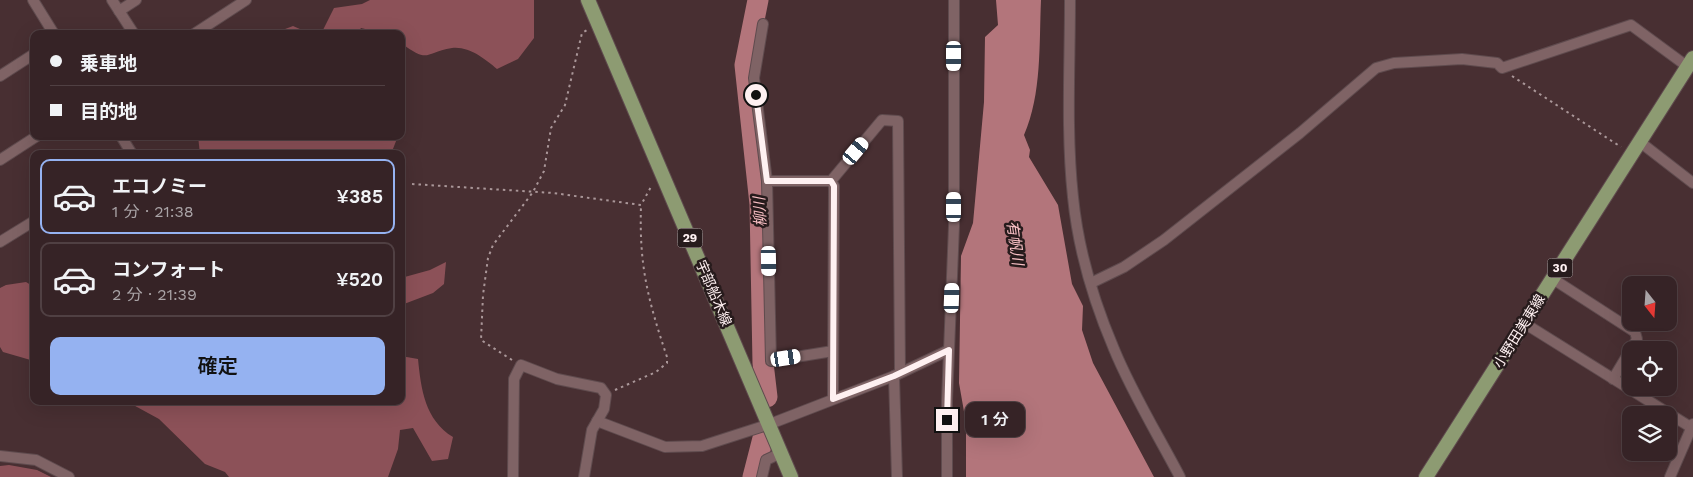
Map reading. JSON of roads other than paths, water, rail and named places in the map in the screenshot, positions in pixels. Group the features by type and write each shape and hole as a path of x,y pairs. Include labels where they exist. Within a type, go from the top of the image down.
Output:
{"main road":[{"name":"宇部船木線","path":"588,0 791,477"},
{"name":"小野田美東線","path":"1426,477 1690,62"}],"street":[{"path":"33,0 52,30"},
{"path":"112,0 131,30"},
{"path":"119,11 136,0"},
{"path":"200,30 246,0"},
{"path":"946,477 954,226 954,0"},
{"path":"1070,0 1070,146 1073,197 1091,284 1114,350 1180,477"},
{"path":"763,24 754,78 767,181 771,361 833,351"},
{"path":"1091,284 1124,267 1164,240 1306,128 1376,68 1394,63 1462,59 1497,63 1502,68 1631,25 1690,62"},
{"path":"0,76 30,57"},
{"path":"831,181 882,120 898,121 897,477"},
{"path":"0,160 31,140"},
{"path":"1640,142 1693,183"},
{"path":"767,181 831,181"},
{"path":"831,181 834,186 833,399"},
{"path":"0,242 30,223"},
{"path":"1553,279 1635,332 1637,339 1613,379"},
{"path":"1524,323 1692,426 1670,477"},
{"path":"597,421 665,447 685,448 702,446 770,424 897,374 949,350"},
{"path":"513,477 514,379 521,365 557,379 601,388 606,395 604,409 597,421 587,450 584,477"},
{"path":"762,477 766,460 782,453"},
{"path":"0,456 36,460 69,477"}],"water":[{"name":"有帆川","path":"996,0 1041,0 1037,86 1030,119 1024,135 1030,150 1029,157 1058,205 1072,284 1083,306 1082,330 1093,363 1154,477 966,477 966,423 959,383 961,256 973,223 984,102 985,37 998,25"}],"waterway":[{"name":"柳川","path":"758,0 745,65 760,204 763,363 767,397"},
{"name":"柳川","path":"753,477 763,438"}]}
